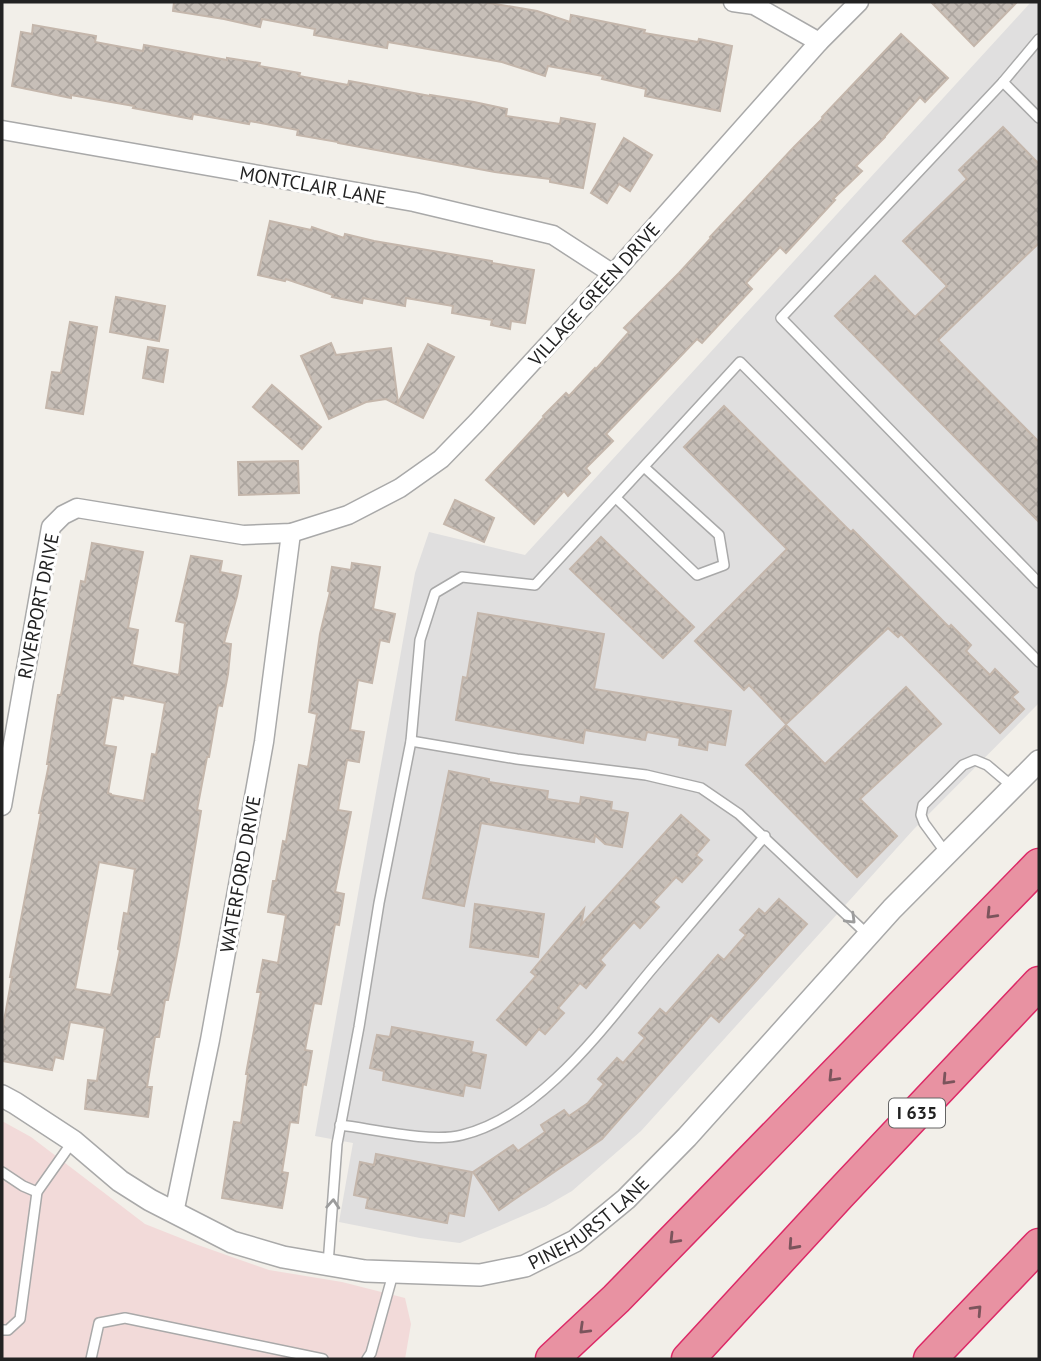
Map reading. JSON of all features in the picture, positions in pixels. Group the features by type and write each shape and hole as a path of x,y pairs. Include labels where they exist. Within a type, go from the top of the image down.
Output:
{"highway":[{"path":"552,1359 616,1298 1039,865"},
{"name":"I 635","path":"688,1359 1039,984"},
{"path":"930,1359 1039,1245"}],"street":[{"path":"733,2 754,5 819,42"},
{"name":"VILLAGE GREEN DRIVE","path":"291,533 348,515 400,488 441,459 613,274 819,42 859,2"},
{"name":"MONTCLAIR LANE","path":"2,130 414,202 553,235 613,274"},
{"name":"RIVERPORT DRIVE","path":"2,806 51,527 63,515 77,508 243,535 291,533"},
{"name":"WATERFORD DRIVE","path":"174,1213 210,1040 264,742 291,533"},
{"name":"PINEHURST LANE","path":"2,1096 72,1142 120,1181 150,1200 232,1242 283,1257 365,1271 480,1275 525,1266 575,1241 626,1199 687,1137 892,909 1039,761"}],"lane":[{"path":"1039,39 1003,82 781,318 1039,583"},
{"path":"1003,82 1039,118"},
{"path":"328,1264 340,1125 411,741 420,640 435,593 462,577 536,585 740,362 1039,662"},
{"path":"616,498 696,575 724,565 719,535 644,467"},
{"path":"411,741 517,759 646,775 701,788 765,836 869,935"},
{"path":"947,854 924,823 921,815 923,805 963,765 975,760 987,765 1013,787"},
{"path":"340,1125 429,1137 460,1136 492,1125 534,1097 556,1080 580,1054 765,836"},
{"path":"2,1330 8,1330 20,1319 37,1192 72,1142"},
{"path":"2,1172 37,1192"},
{"path":"367,1359 371,1353 393,1272"},
{"path":"91,1359 99,1323 125,1318 323,1359"}],"shaded area":[{"path":"1031,2 1039,2 1039,703 914,829 641,1131 572,1191 546,1206 460,1243 339,1222 353,1143 315,1136 415,573 429,532 525,555"},
{"path":"2,1121 31,1137 145,1224 269,1270 342,1282 405,1298 411,1324 405,1359 2,1359"}],"building":[{"path":"174,2 484,2 537,11 570,22 571,15 645,30 644,33 698,42 699,39 732,46 720,111 645,96 646,89 602,79 603,76 548,66 545,76 502,62 388,42 387,48 314,35 315,29 262,19 260,27 173,11"},
{"path":"931,2 1017,2 974,46"},
{"path":"33,25 96,36 95,42 143,51 144,45 260,63 259,66 348,85 349,81 474,102 507,109 506,116 560,124 561,118 595,124 583,188 550,182 550,179 495,172 297,135 298,130 250,121 249,124 193,114 192,119 133,108 134,106 71,95 71,98 12,86 21,32 32,34"},
{"path":"901,34 948,78 925,102 920,97 856,166 862,171 833,199 835,200 786,253 780,247 746,283 752,289 702,343 697,339 606,434 613,441 586,468 590,473 568,496 564,491 534,524 486,480 543,416 566,393 569,396 596,369 629,332 624,328 679,273"},
{"path":"1003,127 1039,164 1039,243 938,340 1039,442 1039,522 835,316 875,276 915,317 947,286 903,241 967,179 959,170"},
{"path":"624,138 652,155 630,191 619,184 607,203 591,193"},
{"path":"270,221 311,230 312,227 344,238 345,234 534,270 525,323 511,321 510,329 491,325 492,320 452,313 453,306 406,298 405,306 363,298 362,303 332,297 333,295 286,279 285,281 258,275"},
{"path":"116,297 165,306 159,341 110,332"},
{"path":"70,322 97,327 83,414 46,408 52,372 61,373"},
{"path":"331,343 336,355 391,348 398,403 428,344 454,357 423,418 386,399 366,402 329,419 301,356"},
{"path":"148,347 168,350 163,382 143,378"},
{"path":"272,385 321,427 302,449 253,407"},
{"path":"724,406 949,627 951,625 971,645 966,651 990,675 995,669 1018,692 1012,697 1024,709 1000,733 901,634 898,637 888,628 786,724 749,685 744,690 695,641 787,549 684,447"},
{"path":"298,461 299,493 239,495 238,462"},
{"path":"455,500 494,518 484,542 444,524"},
{"path":"601,537 694,627 663,658 570,569"},
{"path":"92,543 143,552 128,628 138,630 132,665 179,675 185,623 176,621 191,556 222,561 220,572 241,576 224,643 231,644 228,674 222,706 218,705 197,810 201,811 179,944 159,1037 155,1037 147,1087 152,1087 148,1117 85,1109 88,1080 97,1081 105,1028 70,1022 63,1059 55,1057 52,1070 2,1061 2,1032 10,977 41,813 58,695 61,695 81,581 85,582","holes":["124,695 165,703 144,801 108,793 116,747 104,745 112,697 123,699","99,862 135,869 128,914 124,913 111,995 75,989"]},
{"path":"352,563 380,567 373,609 395,614 389,642 380,640 372,683 358,680 350,730 364,732 359,762 347,760 338,810 351,812 335,892 344,894 339,925 335,924 321,1004 314,1003 305,1050 312,1051 306,1085 303,1084 298,1123 290,1122 282,1172 288,1173 282,1208 222,1198 234,1122 241,1123 246,1074 261,992 257,992 263,960 278,963 286,915 268,912 283,841 286,842 299,765 308,767 317,714 309,712 332,567 351,570"},
{"path":"478,613 604,634 594,689 731,711 725,745 708,742 707,750 679,745 680,738 647,732 645,740 585,730 583,743 456,720 463,677 467,678"},
{"path":"906,687 941,724 860,799 897,836 857,877 746,765 786,725 825,764"},
{"path":"449,771 489,779 489,782 548,791 547,799 580,804 581,797 612,802 611,810 628,813 622,847 605,844 595,835 594,842 481,823 464,906 423,898"},
{"path":"681,815 709,840 696,855 702,860 682,882 676,877 653,902 659,907 640,928 634,922 600,960 605,965 586,988 580,983 558,1008 564,1013 545,1034 539,1029 526,1045 497,1020 536,976 531,972 584,909 581,925"},
{"path":"779,899 807,924 719,1022 711,1015 602,1139 499,1210 473,1172 513,1145 518,1151 545,1132 541,1125 564,1110 569,1116 588,1103 604,1084 598,1079 617,1058 623,1063 645,1038 639,1033 660,1009 666,1014 718,955 724,960 746,935 740,930 759,909 765,914"},
{"path":"475,904 544,914 538,957 470,947"},
{"path":"392,1027 473,1042 471,1052 486,1055 480,1088 465,1085 463,1096 383,1080 384,1071 370,1068 377,1035 390,1037"},
{"path":"376,1154 472,1172 464,1216 449,1213 447,1223 366,1208 368,1198 354,1195 360,1162 374,1165"}]}
